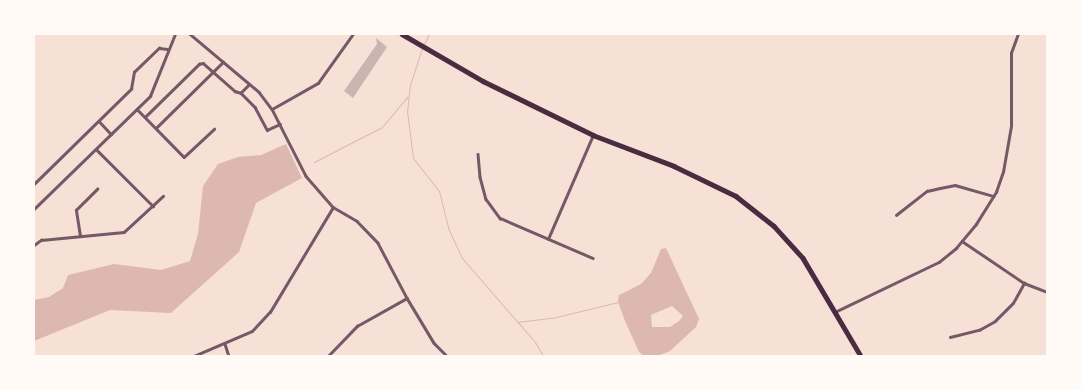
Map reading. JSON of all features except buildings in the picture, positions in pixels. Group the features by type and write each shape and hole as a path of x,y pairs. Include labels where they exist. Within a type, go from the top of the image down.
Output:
{"main road":[{"path":"402,34 483,81 593,135 674,166 736,196 774,226 804,258 837,311 861,356"}],"street":[{"path":"34,207 150,96 162,73 168,49 175,34"},
{"path":"190,34 250,85 272,109 306,176 332,207 357,221 378,243 406,298 434,343 447,356"},
{"path":"272,109 318,83 353,34"},
{"path":"837,311 939,262 962,241 993,196 1003,172 1010,134 1010,59 1018,34"},
{"path":"34,184 131,89 134,72 159,48 168,49"},
{"path":"156,128 223,62"},
{"path":"145,117 199,64 203,64 234,91 241,93 255,108 267,130 280,124"},
{"path":"241,93 250,85"},
{"path":"137,109 184,157 214,129"},
{"path":"99,121 111,134"},
{"path":"548,239 593,135"},
{"path":"96,149 153,206"},
{"path":"478,154 480,177 486,199 500,218 593,258"},
{"path":"896,215 927,191 955,185 993,196"},
{"path":"80,236 76,210 96,189"},
{"path":"34,245 41,240 128,230 163,196"},
{"path":"194,356 252,331 270,312 332,207"},
{"path":"962,241 1024,283 1047,292"},
{"path":"950,337 979,330 996,321 1013,303 1024,283"},
{"path":"328,356 357,326 406,298"},
{"path":"225,344 229,356"}],"shaded area":[{"path":"286,144 302,178 256,203 239,252 171,313 110,310 34,341 34,300 49,297 63,288 68,275 114,264 161,270 190,261 198,234 203,186 218,164 238,157 261,155"},
{"path":"666,248 699,319 696,327 670,351 657,356 644,356 639,352 625,321 618,302 619,295 641,284 651,273 661,249","holes":["672,306 683,316 670,327 652,327 651,315"]}],"waterway":[{"path":"424,44 429,34"},
{"path":"422,48 410,84 407,111 413,158 439,191 448,228 462,258 535,342 543,356"},
{"path":"314,162 382,127 408,96"},
{"path":"517,322 552,318 618,302"}]}
